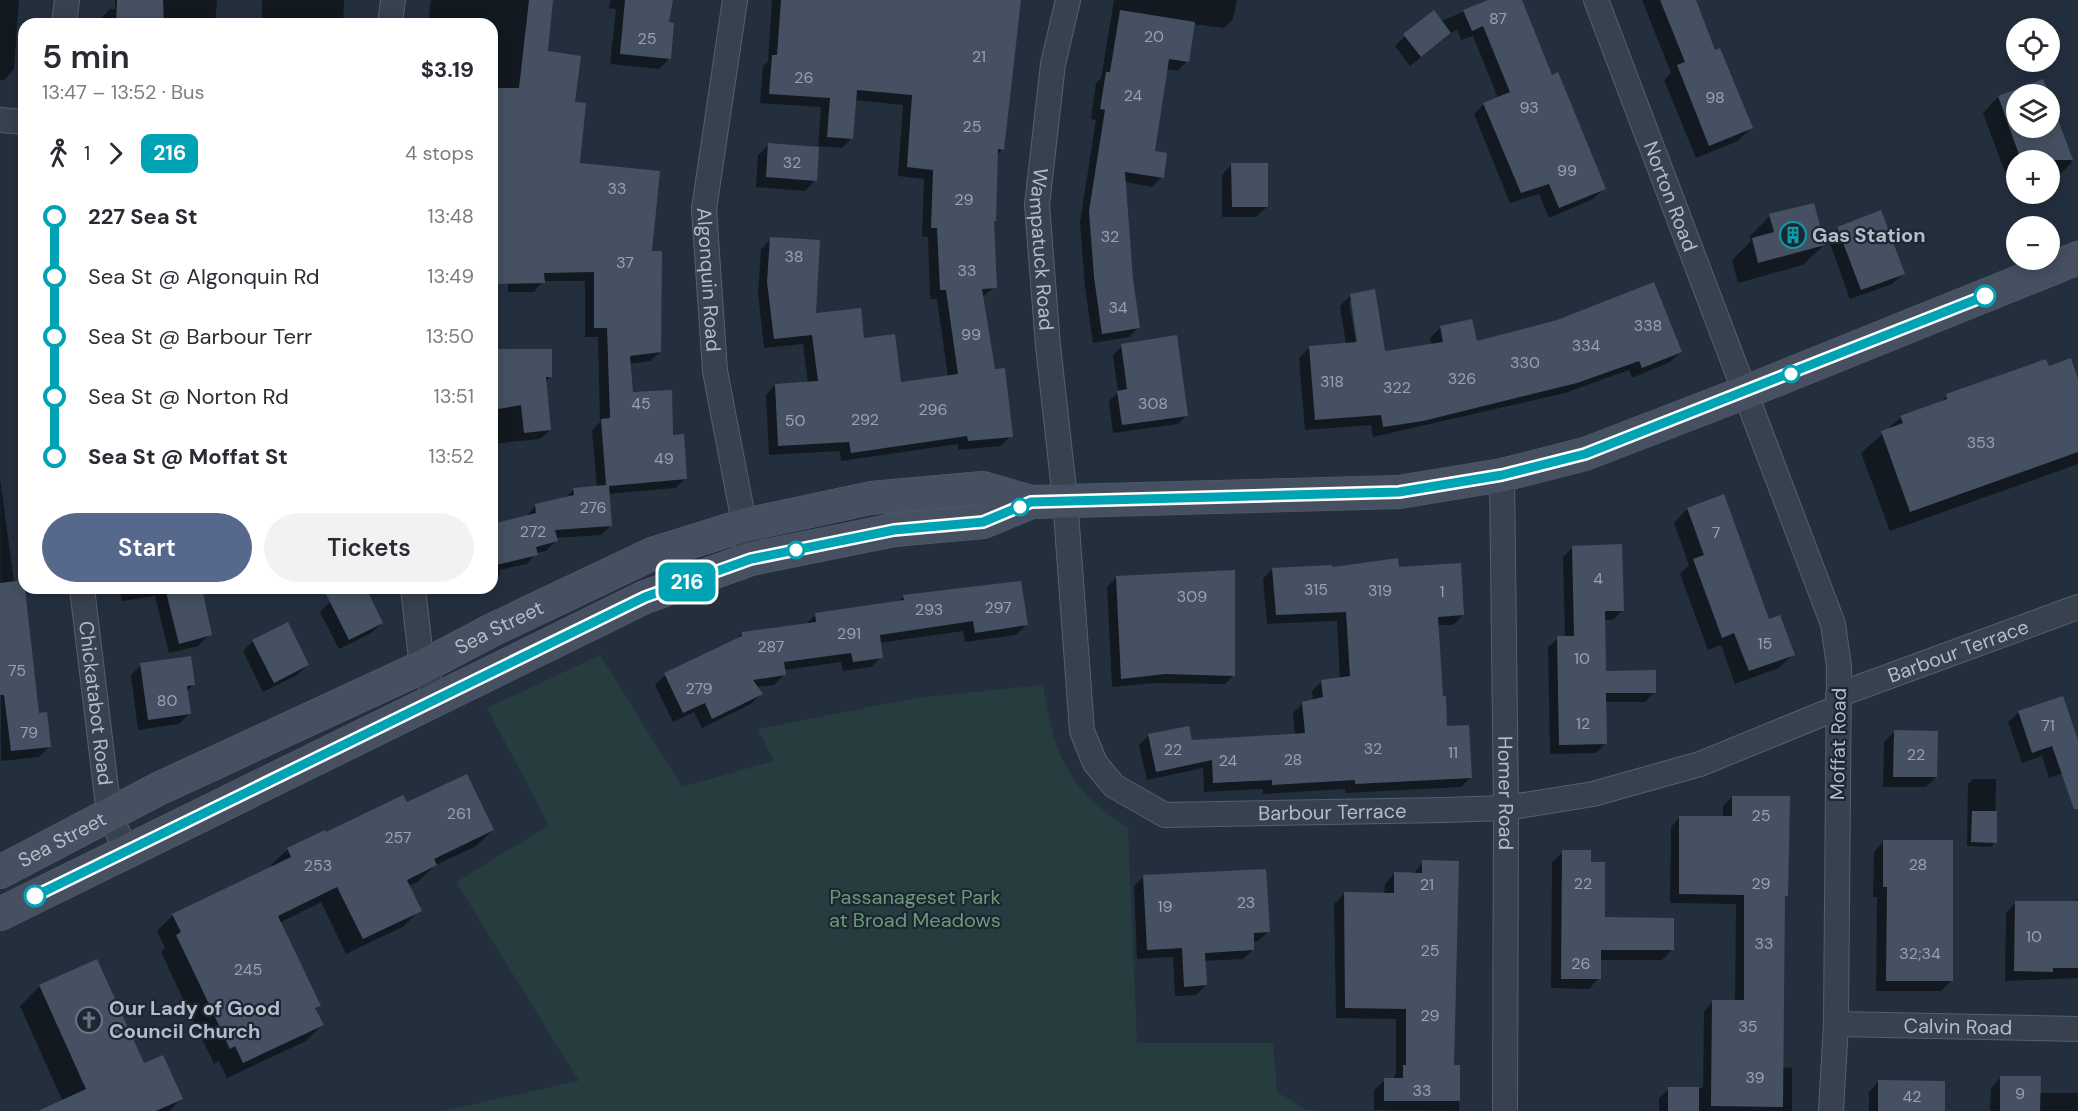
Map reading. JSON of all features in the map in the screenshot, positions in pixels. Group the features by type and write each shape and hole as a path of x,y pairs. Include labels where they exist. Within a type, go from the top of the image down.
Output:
{"main road":[{"name":"Sea Street","path":"0,914 126,850 438,700 645,597 751,559 894,530 983,522 1031,502 1065,499 1399,492 1502,475 1585,454 1746,392 2078,258"},
{"name":"Sea Street","path":"0,872 109,814 422,667 652,554 745,525 871,498 983,488 1031,502"}],"street":[{"path":"65,18 67,0"},
{"path":"391,18 393,0"},
{"name":"Algonquin Road","path":"735,0 704,209 715,371 751,559"},
{"name":"Wampatuck Road","path":"1065,499 1048,346 1037,205 1053,64 1068,0"},
{"name":"Norton Road","path":"1596,0 1746,392"},
{"path":"0,120 18,122"},
{"name":"Moffat Road","path":"1746,392 1833,624 1839,666 1836,1024 1831,1111"},
{"name":"Homer Road","path":"1502,475 1506,808 1505,1111"},
{"name":"Barbour Terrace","path":"1065,499 1082,731 1095,763 1114,786 1166,814 1506,808 1593,794 1700,765 1838,701 2078,607"},
{"name":"Chickatabot Road","path":"83,594 109,814 126,850"},
{"path":"414,594 422,667 438,700"},
{"name":"Calvin Road","path":"1836,1024 2078,1029"}],"green space":[{"name":"Passanageset Park at Broad Meadows","path":"600,655 682,787 774,761 758,729 915,698 1043,685 1052,731 1067,768 1077,784 1091,799 1128,828 1137,1043 1273,1043 1277,1092 1307,1110 1328,1111 442,1111 579,1081 456,882 549,825 487,708"}],"building":[{"path":"117,0 163,0 164,18 116,18"},
{"path":"529,0 553,0 548,51 581,56 575,102 586,103 580,163 660,171 652,251 662,251 661,352 630,356 633,392 672,390 673,435 684,434 687,479 609,486 612,526 555,530 558,541 536,547 538,555 498,565 498,522 536,513 535,504 574,495 573,488 606,485 601,419 610,418 607,328 594,328 594,272 544,273 545,283 498,284 498,88 519,88"},
{"path":"625,0 673,0 669,22 674,23 671,59 620,54"},
{"path":"781,0 1021,0 1004,150 998,149 996,221 994,221 997,288 982,289 995,369 1005,368 1013,437 968,441 967,436 851,453 849,442 778,446 775,384 818,381 812,335 774,339 767,282 770,237 820,240 816,313 861,308 864,338 895,334 901,382 958,374 946,290 940,290 937,228 931,228 933,170 907,167 912,95 857,90 853,139 827,137 830,98 769,94 772,55 777,55"},
{"path":"1488,0 1522,0 1552,75 1558,72 1606,189 1559,208 1549,184 1521,193 1483,103 1510,92 1483,26 1472,31 1463,10"},
{"path":"1660,0 1696,0 1715,50 1720,48 1753,128 1709,146 1677,65 1685,62"},
{"path":"1120,10 1195,22 1189,62 1169,59 1155,151 1167,153 1164,178 1125,172 1133,279 1140,328 1102,334 1094,277 1089,211 1105,110 1100,109 1106,72 1110,72"},
{"path":"1434,10 1451,33 1421,57 1403,34"},
{"path":"2043,79 2045,84 2030,84"},
{"path":"2006,93 2006,118 1998,96"},
{"path":"2060,125 2073,160 2060,160 2060,150 2017,150 2013,138 2060,138"},
{"path":"768,143 819,147 817,181 766,177"},
{"path":"1231,163 1268,163 1268,207 1232,207"},
{"name":"Gas Station","path":"1814,203 1825,245 1758,263 1752,238 1774,232 1769,214"},
{"path":"1881,210 1905,274 1861,290 1837,227"},
{"path":"1654,282 1682,352 1642,368 1639,361 1577,383 1423,421 1383,427 1381,415 1315,420 1309,346 1357,342 1350,294 1375,289 1385,351 1443,342 1440,326 1472,319 1477,341 1557,320"},
{"path":"1177,335 1188,416 1122,425 1117,391 1127,389 1121,344"},
{"path":"498,349 552,349 552,377 546,377 551,430 524,433 521,405 498,409"},
{"path":"2071,358 2078,379 2078,452 1910,512 1881,431 1903,423 1900,416 1947,399 1946,394 2046,359 2049,366"},
{"path":"1724,494 1769,619 1780,615 1795,655 1749,671 1734,633 1722,638 1693,559 1704,555 1687,508"},
{"path":"1622,544 1624,611 1605,611 1606,671 1656,670 1656,693 1606,693 1607,744 1559,745 1557,636 1574,636 1572,546"},
{"path":"1398,558 1399,567 1461,563 1464,615 1438,617 1447,726 1469,725 1472,778 1355,784 1355,780 1272,785 1272,780 1213,783 1212,760 1156,772 1148,734 1189,726 1192,740 1305,733 1302,702 1323,697 1321,680 1350,676 1346,612 1276,615 1272,568 1332,565 1333,567"},
{"path":"1235,570 1235,676 1165,674 1121,679 1116,576"},
{"path":"18,581 18,594 26,594 39,713 47,712 51,747 11,751 4,695 0,695 0,583"},
{"path":"1021,581 1028,625 975,633 973,621 880,635 883,658 853,662 851,653 784,662 786,675 753,680 763,694 712,719 705,703 683,713 664,673 742,636 742,632 816,622 815,613 904,600 903,595"},
{"path":"166,594 203,594 212,635 179,644"},
{"path":"326,594 369,594 383,623 349,640"},
{"path":"288,622 309,665 274,683 252,640"},
{"path":"191,656 195,685 187,686 191,714 148,720 140,663"},
{"path":"2063,696 2078,740 2078,809 2074,809 2052,746 2032,753 2018,711"},
{"path":"1894,730 1938,731 1937,777 1893,777"},
{"path":"467,774 494,830 434,859 437,865 407,880 422,911 363,939 337,887 278,916 321,1006 315,1008 324,1025 243,1063 235,1046 230,1049 176,935 181,932 172,914 291,857 287,848 403,795 407,802"},
{"path":"1732,796 1790,796 1788,896 1785,896 1783,1107 1711,1106 1712,1000 1744,1000 1744,895 1679,894 1679,816 1732,816"},
{"path":"1972,811 1997,811 1997,843 1971,842"},
{"path":"1883,840 1953,840 1953,981 1886,981 1887,887 1883,887"},
{"path":"1562,850 1591,850 1591,862 1605,862 1605,917 1674,918 1674,950 1601,950 1601,979 1561,979"},
{"path":"1422,860 1459,861 1454,1065 1460,1065 1460,1101 1384,1101 1384,1078 1403,1078 1403,1065 1406,1065 1406,1009 1345,1008 1344,892 1394,893 1394,872 1422,873"},
{"path":"1266,869 1270,932 1254,933 1254,950 1205,953 1207,985 1184,987 1182,948 1147,950 1143,875"},
{"path":"2015,901 2078,901 2078,968 2053,968 2053,972 2014,971"},
{"name":"Our Lady of Good Council Church","path":"97,959 144,1063 163,1055 183,1099 156,1111 38,1111 86,1089 39,985"},
{"path":"2000,1076 2041,1076 2040,1111 2000,1111"},
{"path":"1878,1080 1945,1081 1945,1111 1878,1111"},
{"path":"1668,1087 1699,1087 1699,1111 1668,1111"}],"bus line":[{"name":"216","path":"35,896 645,597 751,559 894,530 983,522 1031,502 1065,499 1399,492 1502,475 1585,454 1985,296"}],"place":[{"name":"Gas Station","path":"1793,235"},
{"name":"Our Lady of Good Council Church","path":"89,1020"}]}
